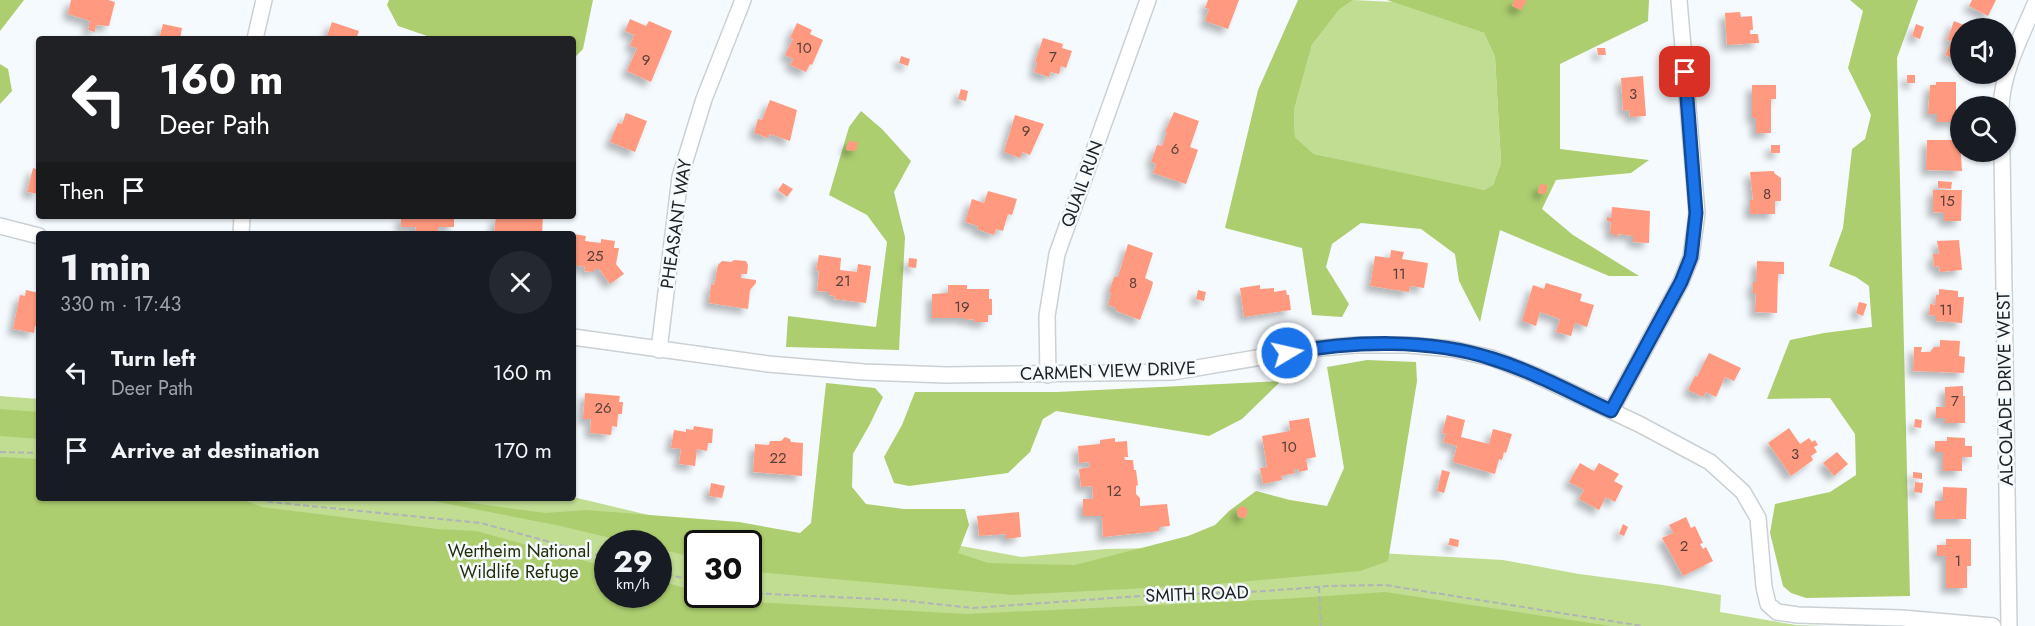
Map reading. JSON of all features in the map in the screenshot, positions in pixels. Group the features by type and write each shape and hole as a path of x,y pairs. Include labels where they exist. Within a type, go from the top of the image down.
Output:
{"street":[{"path":"256,36 264,0"},
{"name":"PHEASANT WAY","path":"659,350 680,177 704,99 743,0"},
{"name":"QUAIL RUN","path":"1048,375 1047,316 1057,254 1148,0"},
{"path":"1611,411 1681,282 1691,257 1696,213 1679,0"},
{"path":"2002,96 2010,62 2035,4"},
{"name":"ALCOLADE DRIVE WEST","path":"2002,162 2009,626"},
{"path":"0,226 36,235"},
{"name":"CARMEN VIEW DRIVE","path":"576,337 768,364 864,372 946,375 1173,372 1309,349 1356,345 1409,345 1452,349 1492,358 1535,375 1710,462 1743,492 1758,518 1764,587 1768,604 1777,612 1798,615 1902,618 1993,626"}],"path":[{"path":"0,452 36,453"},
{"path":"267,501 482,523 594,554"},
{"name":"SMITH ROAD","path":"762,594 899,600 973,608 1140,596 1385,585 1642,626"},
{"path":"1319,587 1321,626"}],"green space":[{"path":"0,0 24,0 0,31"},
{"path":"389,0 593,0 583,49 576,56 576,36 427,36 398,26 387,5"},
{"path":"1298,0 1353,0 1339,10 1312,45 1294,110 1295,137 1314,154 1484,190 1493,185 1501,163 1495,57 1484,33 1387,0 1649,0 1648,21 1560,64 1560,149 1649,160 1631,173 1556,180 1542,209 1573,235 1639,276 1609,276 1500,230 1480,322 1459,281 1455,254 1421,229 1361,223 1332,244 1326,267 1349,304 1342,317 1312,315 1302,248 1225,228 1258,90"},
{"path":"1353,0 1394,2 1484,33 1495,57 1501,163 1493,185 1484,190 1464,187 1314,154 1295,137 1294,110 1312,45 1339,10"},
{"path":"1850,0 1918,0 1897,58 1910,596 1806,598 1791,593 1783,586 1770,533 1775,504 1830,492 1856,475 1855,434 1830,398 1767,399 1790,340 1872,327 1869,286 1856,277 1829,266 1843,228 1852,149 1865,139 1871,115 1848,68 1863,11"},
{"path":"0,64 8,69 12,91 0,104"},
{"path":"861,111 882,129 911,161 894,192 905,237 899,350 786,347 788,316 876,327 887,242 867,215 829,195 849,127"},
{"path":"1367,360 1416,362 1417,381 1388,561 1360,571 1206,585 1013,595 762,573 762,530 684,530 684,555 672,552 672,530 594,530 594,534 433,501 457,501 545,513 586,510 739,522 800,533 811,523 826,383 875,388 883,397 853,454 852,487 866,504 904,509 965,509 969,525 958,553 988,563 1075,565 1188,536 1215,525 1229,511 1256,491 1327,506 1344,468 1327,367"},
{"path":"1281,381 1242,419 1209,436 1056,411 1043,419 1030,452 1008,473 909,486 894,483 884,457 902,425 915,392 1057,392"},
{"name":"Wertheim National Wildlife Refuge","path":"0,396 36,399 36,501 576,501 576,498 678,522 726,530 684,530 684,608 762,608 762,536 950,544 1022,557 1105,549 1311,545 1379,553 1503,560 1721,595 1720,612 1796,625 1823,626 0,626"},
{"path":"0,409 36,412 36,439 0,436"},
{"path":"0,457 36,459 36,501 246,501 262,507 437,529 476,531 594,563 594,608 672,608 672,584 684,588 684,608 762,608 762,603 966,614 1385,592 1610,626 0,626"}],"building":[{"path":"71,0 115,2 109,26 96,25 95,32 88,30 90,21 68,14"},
{"path":"1208,0 1239,0 1228,29 1205,21 1209,9 1205,8"},
{"path":"1514,0 1527,1 1521,10 1512,6"},
{"path":"1972,0 1996,0 1988,16 1969,6"},
{"path":"1740,12 1741,17 1752,16 1753,30 1750,30 1750,34 1758,34 1759,43 1727,45 1725,13"},
{"path":"630,19 646,26 649,21 672,31 651,82 627,71 637,48 630,46 634,35 625,31"},
{"path":"332,22 359,31 357,36 327,36"},
{"path":"797,23 812,30 810,34 823,40 812,65 810,64 806,72 790,65 793,59 785,55 793,39 790,38"},
{"path":"163,24 182,28 181,36 160,36"},
{"path":"1916,24 1924,27 1920,39 1912,36"},
{"path":"1043,38 1063,44 1062,48 1072,51 1066,68 1061,66 1059,74 1051,72 1049,77 1034,72"},
{"path":"1950,43 1950,57 1945,55"},
{"path":"1597,48 1605,48 1606,55 1598,55"},
{"path":"901,56 910,59 908,66 899,63"},
{"path":"1907,75 1915,75 1915,83 1907,83"},
{"path":"1643,76 1646,116 1630,117 1629,110 1623,111 1621,78"},
{"path":"1936,82 1956,84 1956,96 1950,96 1950,122 1937,122 1937,114 1928,114 1930,85 1936,85"},
{"path":"1752,85 1776,85 1776,99 1771,99 1771,133 1756,133 1756,118 1752,118"},
{"path":"961,89 968,91 966,101 958,99"},
{"path":"770,100 797,110 790,141 770,134 768,138 754,133 758,119 762,120"},
{"path":"1174,112 1199,121 1190,147 1198,150 1186,184 1153,173 1156,164 1151,162 1157,145 1162,146 1167,132 1165,132"},
{"path":"626,113 647,121 635,152 610,142 618,123 622,124"},
{"path":"1015,115 1044,124 1030,155 1023,152 1020,158 1004,152"},
{"path":"1927,140 1950,140 1950,162 1961,162 1962,171 1926,170"},
{"path":"848,141 858,142 856,151 846,150"},
{"path":"1771,145 1780,145 1780,153 1771,153"},
{"path":"33,168 36,169 36,194 27,192"},
{"path":"1774,171 1781,178 1781,201 1775,201 1775,214 1750,214 1750,200 1753,200 1750,172"},
{"path":"1938,181 1952,182 1951,189 1938,188"},
{"path":"783,183 793,189 787,197 778,190"},
{"path":"1540,184 1547,185 1546,194 1538,193"},
{"path":"1933,190 1962,190 1961,221 1944,221 1944,213 1933,212"},
{"path":"988,191 1017,199 1012,215 1008,214 1003,231 996,229 994,235 965,222 972,199 984,203"},
{"path":"1612,207 1650,211 1649,243 1633,242 1633,236 1618,234 1615,237 1615,234 1610,234 1611,222 1607,221 1607,217 1611,218"},
{"path":"401,219 454,219 454,227 438,227 438,231 415,231 416,227 401,227"},
{"path":"496,219 543,219 542,231 494,231"},
{"path":"576,234 586,236 585,241 601,243 601,239 615,241 614,248 619,248 616,264 624,274 610,284 599,269 594,269 594,272 584,271 585,267 576,266"},
{"path":"1959,240 1962,270 1940,272 1939,266 1934,267 1933,254 1939,254 1937,241"},
{"path":"1128,244 1153,253 1145,278 1153,282 1140,320 1116,311 1116,308 1108,305 1111,293 1109,292 1114,277 1118,277"},
{"path":"1391,250 1404,252 1402,259 1428,263 1424,288 1410,286 1409,292 1370,286 1375,256 1390,258"},
{"path":"819,255 841,258 840,270 857,272 858,264 871,266 866,303 834,299 835,296 829,295 829,292 817,291 819,271 816,270"},
{"path":"909,258 917,259 916,268 908,267"},
{"path":"722,261 746,261 748,265 747,274 741,274 741,278 756,280 750,290 748,309 709,303 711,284 714,285 718,265"},
{"path":"1757,261 1784,262 1784,274 1778,274 1777,313 1755,312 1756,294 1753,294 1753,282 1756,282"},
{"path":"1546,283 1582,294 1580,301 1594,305 1587,327 1575,323 1571,336 1556,332 1560,319 1540,312 1536,326 1522,321 1533,285 1544,289"},
{"path":"948,285 967,285 967,289 989,289 989,299 992,299 992,315 988,315 988,322 974,322 974,319 965,320 965,318 932,318 932,294 948,293"},
{"path":"1260,285 1260,289 1274,288 1274,292 1286,290 1291,310 1244,317 1240,288"},
{"path":"1939,289 1958,291 1958,297 1964,297 1962,323 1936,321 1936,316 1929,315 1930,304 1935,305"},
{"path":"26,290 36,292 34,333 13,329 20,295 25,296"},
{"path":"1198,290 1206,292 1204,301 1196,299"},
{"path":"1859,302 1867,304 1863,316 1856,313"},
{"path":"1940,340 1960,341 1959,356 1965,357 1964,373 1913,371 1914,347 1922,347 1921,352 1930,352 1934,347 1940,347"},
{"path":"1709,353 1741,368 1734,381 1725,377 1716,397 1706,392 1703,397 1688,390"},
{"path":"1963,386 1965,423 1945,423 1945,418 1936,418 1936,407 1945,407 1945,387"},
{"path":"585,393 620,396 619,402 623,402 622,414 618,414 617,427 612,426 611,435 590,433 591,419 583,419"},
{"path":"1447,415 1465,420 1461,437 1489,444 1493,429 1512,434 1506,453 1504,452 1502,460 1499,459 1495,474 1453,462 1457,446 1443,442 1446,434 1442,433"},
{"path":"1309,418 1316,457 1306,459 1308,470 1299,472 1299,469 1294,469 1295,473 1281,476 1282,480 1263,484 1260,468 1267,467 1262,436 1290,431 1289,421"},
{"path":"1915,419 1922,420 1921,428 1914,427"},
{"path":"694,426 713,429 712,443 708,443 707,451 697,449 695,466 679,464 681,449 671,448 674,430 686,432 686,429 693,430"},
{"path":"1789,428 1800,444 1809,438 1812,442 1815,440 1818,445 1814,447 1817,452 1811,456 1813,460 1791,476 1768,443"},
{"path":"785,437 791,442 803,443 802,476 753,472 755,444 769,445 770,441 781,441"},
{"path":"1947,437 1965,438 1965,446 1972,446 1972,457 1962,457 1962,471 1943,471 1943,452 1935,452 1935,441 1947,441"},
{"path":"1115,438 1115,442 1127,441 1128,457 1124,457 1125,460 1133,460 1138,485 1136,494 1140,498 1140,506 1167,504 1170,526 1159,527 1159,531 1103,537 1102,516 1083,516 1083,499 1093,499 1092,486 1081,487 1079,469 1090,467 1089,462 1079,463 1078,446 1100,444 1100,440"},
{"path":"1837,452 1848,464 1834,476 1823,463"},
{"path":"1580,463 1594,471 1599,463 1619,474 1614,481 1623,486 1615,502 1606,497 1599,510 1579,499 1584,490 1569,482"},
{"path":"1442,470 1450,472 1444,493 1437,491"},
{"path":"1913,472 1922,473 1922,479 1913,478"},
{"path":"1915,482 1923,483 1922,493 1914,492"},
{"path":"711,483 725,486 722,498 709,496"},
{"path":"1943,487 1967,488 1966,519 1935,519 1935,501 1943,501"},
{"path":"1241,506 1247,508 1247,515 1244,518 1238,517 1237,510"},
{"path":"1019,512 1021,537 1006,539 1006,534 979,536 977,516"},
{"path":"1686,517 1691,528 1695,526 1703,543 1700,544 1703,549 1706,547 1713,561 1683,576 1662,538 1673,533 1669,525"},
{"path":"1623,524 1628,527 1624,536 1619,534"},
{"path":"1450,538 1459,540 1458,547 1448,545"},
{"path":"1946,539 1971,539 1971,566 1967,566 1967,588 1946,588 1946,556 1937,556 1937,545 1946,545"}],"route":[{"path":"1287,353 1356,345 1409,345 1452,349 1492,358 1535,375 1611,411 1681,282 1691,257 1696,213 1685,72"}]}
